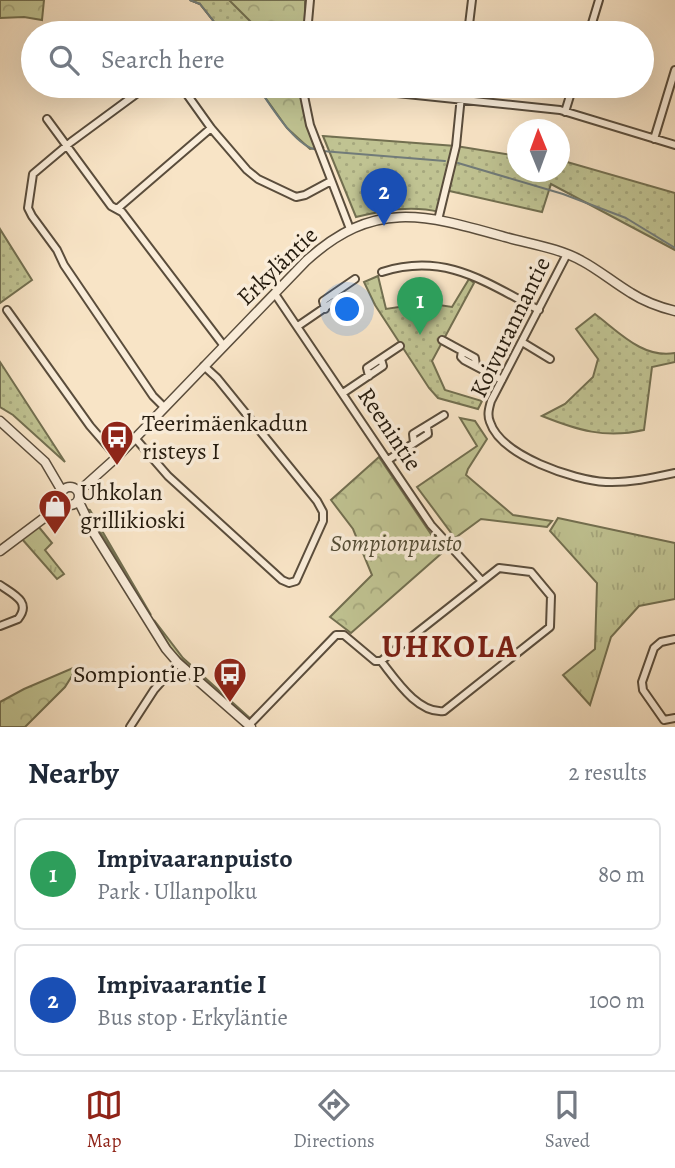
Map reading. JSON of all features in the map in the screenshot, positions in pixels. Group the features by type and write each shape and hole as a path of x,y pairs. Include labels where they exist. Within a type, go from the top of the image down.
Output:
{"street":[{"path":"308,21 310,0"},
{"path":"469,21 472,0"},
{"path":"593,21 599,0"},
{"path":"654,139 675,71"},
{"path":"131,98 36,169 28,208 153,396 164,407"},
{"path":"190,98 247,170 290,196 305,195 331,181"},
{"path":"304,98 321,155 350,229"},
{"path":"435,98 565,112 675,145"},
{"path":"438,219 456,146 461,98"},
{"path":"565,112 569,98"},
{"path":"47,119 111,206 122,212 223,346"},
{"path":"117,209 211,128"},
{"name":"Erkyläntie","path":"0,551 73,500 322,247 350,229 399,216 438,219 567,254 593,267 642,300 675,311"},
{"name":"Koivurannantie","path":"567,254 491,401 488,417 490,424 507,443 531,459 568,475 607,482 629,482 675,473"},
{"path":"382,272 417,264 451,268 481,279 539,310"},
{"path":"298,327 325,309 323,301 355,279"},
{"name":"Reenintie","path":"275,294 431,525 481,580"},
{"path":"7,310 90,426 117,457"},
{"path":"442,340 462,351 461,357 464,360 502,380"},
{"path":"522,342 550,359"},
{"path":"343,393 369,376 367,369 400,346"},
{"path":"135,438 168,476 282,580 292,583 300,577 323,522 323,512 309,491 205,366"},
{"path":"388,460 414,443 413,434 444,415"},
{"path":"0,421 45,463 66,489 85,515 156,634 178,663 250,726 332,636 344,635 375,661 382,661 499,568 531,572 552,600 551,624 535,641 442,712 428,710 402,687 382,661"},
{"path":"66,489 61,496 73,500"},
{"path":"0,585 18,596 24,607 18,619 0,626"},
{"path":"664,720 643,690 642,682 654,648 661,642 675,639"},
{"path":"130,727 154,690 178,663"},
{"path":"660,727 664,720 675,718"}],"green space":[{"path":"0,0 44,0 42,20 24,17 0,18"},
{"path":"190,0 305,0 305,21 213,21 200,4"},
{"path":"190,0 229,0 250,21 213,21 200,4"},
{"path":"266,98 303,98 310,125 323,147 310,149 287,128"},
{"path":"323,136 456,146 507,154 507,182 570,182 570,163 675,193 675,250 551,184 542,212 445,190 440,212 398,209 356,217"},
{"path":"0,229 32,280 0,303"},
{"path":"378,276 386,309 426,303 452,307 469,279 474,283 432,361 445,390 482,401 478,409 438,398 429,388 375,305 364,282"},
{"path":"595,314 642,348 663,354 675,353 675,362 652,367 644,430 617,434 592,432 542,416 565,404 593,377 598,359 576,329"},
{"path":"0,362 65,462 13,415 0,407"},
{"path":"460,418 475,421 487,439 466,475 513,515 552,521 547,527 481,519 455,538 417,487 477,446"},
{"name":"Sompionpuisto","path":"379,457 443,552 351,633 330,617 372,575 353,529 331,500"},
{"path":"86,509 90,510 151,615"},
{"path":"558,518 675,543 675,599 639,606 611,637 590,705 563,675 595,649 597,583 550,531"},
{"path":"38,526 52,543 45,550 64,574 57,579 22,539"},
{"path":"154,620 183,658 252,720 173,652"},
{"path":"73,668 75,671 65,687 25,727 0,727 0,702"}],"waterway":[{"path":"190,0 200,4 213,21"},
{"path":"265,98 291,133 308,147 317,150"},
{"path":"322,151 445,161"},
{"path":"458,163 563,194 626,218 675,248"}],"place":[{"name":"Impivaarantie I","path":"384,226"},
{"name":"Impivaaranpuisto","path":"420,335"},
{"name":"Teerimäenkadun risteys I","path":"117,467"},
{"name":"Uhkolan grillikioski","path":"55,536"},
{"name":"Sompiontie P","path":"230,704"}],"district":[{"name":"UHKOLA","path":"450,646"}]}
